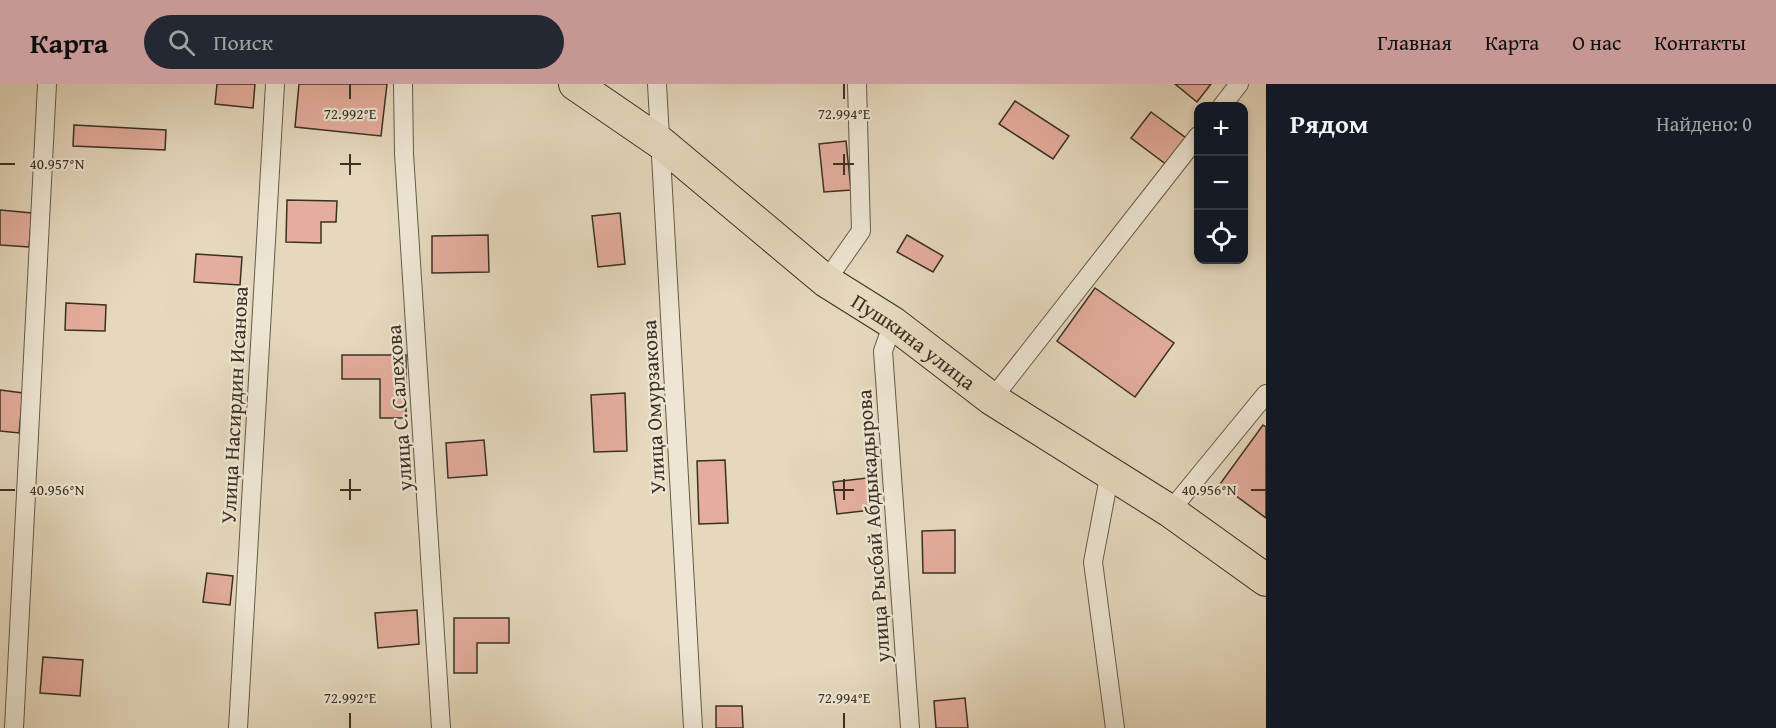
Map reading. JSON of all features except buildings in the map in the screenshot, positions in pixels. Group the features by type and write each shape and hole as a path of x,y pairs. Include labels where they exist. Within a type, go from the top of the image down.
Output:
{"highway":[{"name":"Пушкина улица","path":"575,84 661,143 826,281 893,323 992,399 1170,511 1266,580"}],"street":[{"path":"14,728 47,84"},
{"name":"Улица Насирдин Исанова","path":"238,728 275,84"},
{"name":"улица С. Салехова","path":"403,84 404,154 441,728"},
{"name":"Улица Омурзакова","path":"657,84 693,728"},
{"path":"826,281 861,231 858,84"},
{"path":"1225,102 1239,84"},
{"path":"992,399 1194,141"},
{"name":"улица Рысбай Абдыкадырова","path":"893,323 883,351 910,728"},
{"path":"1170,511 1266,394"},
{"path":"1110,472 1093,561 1115,728"}]}
